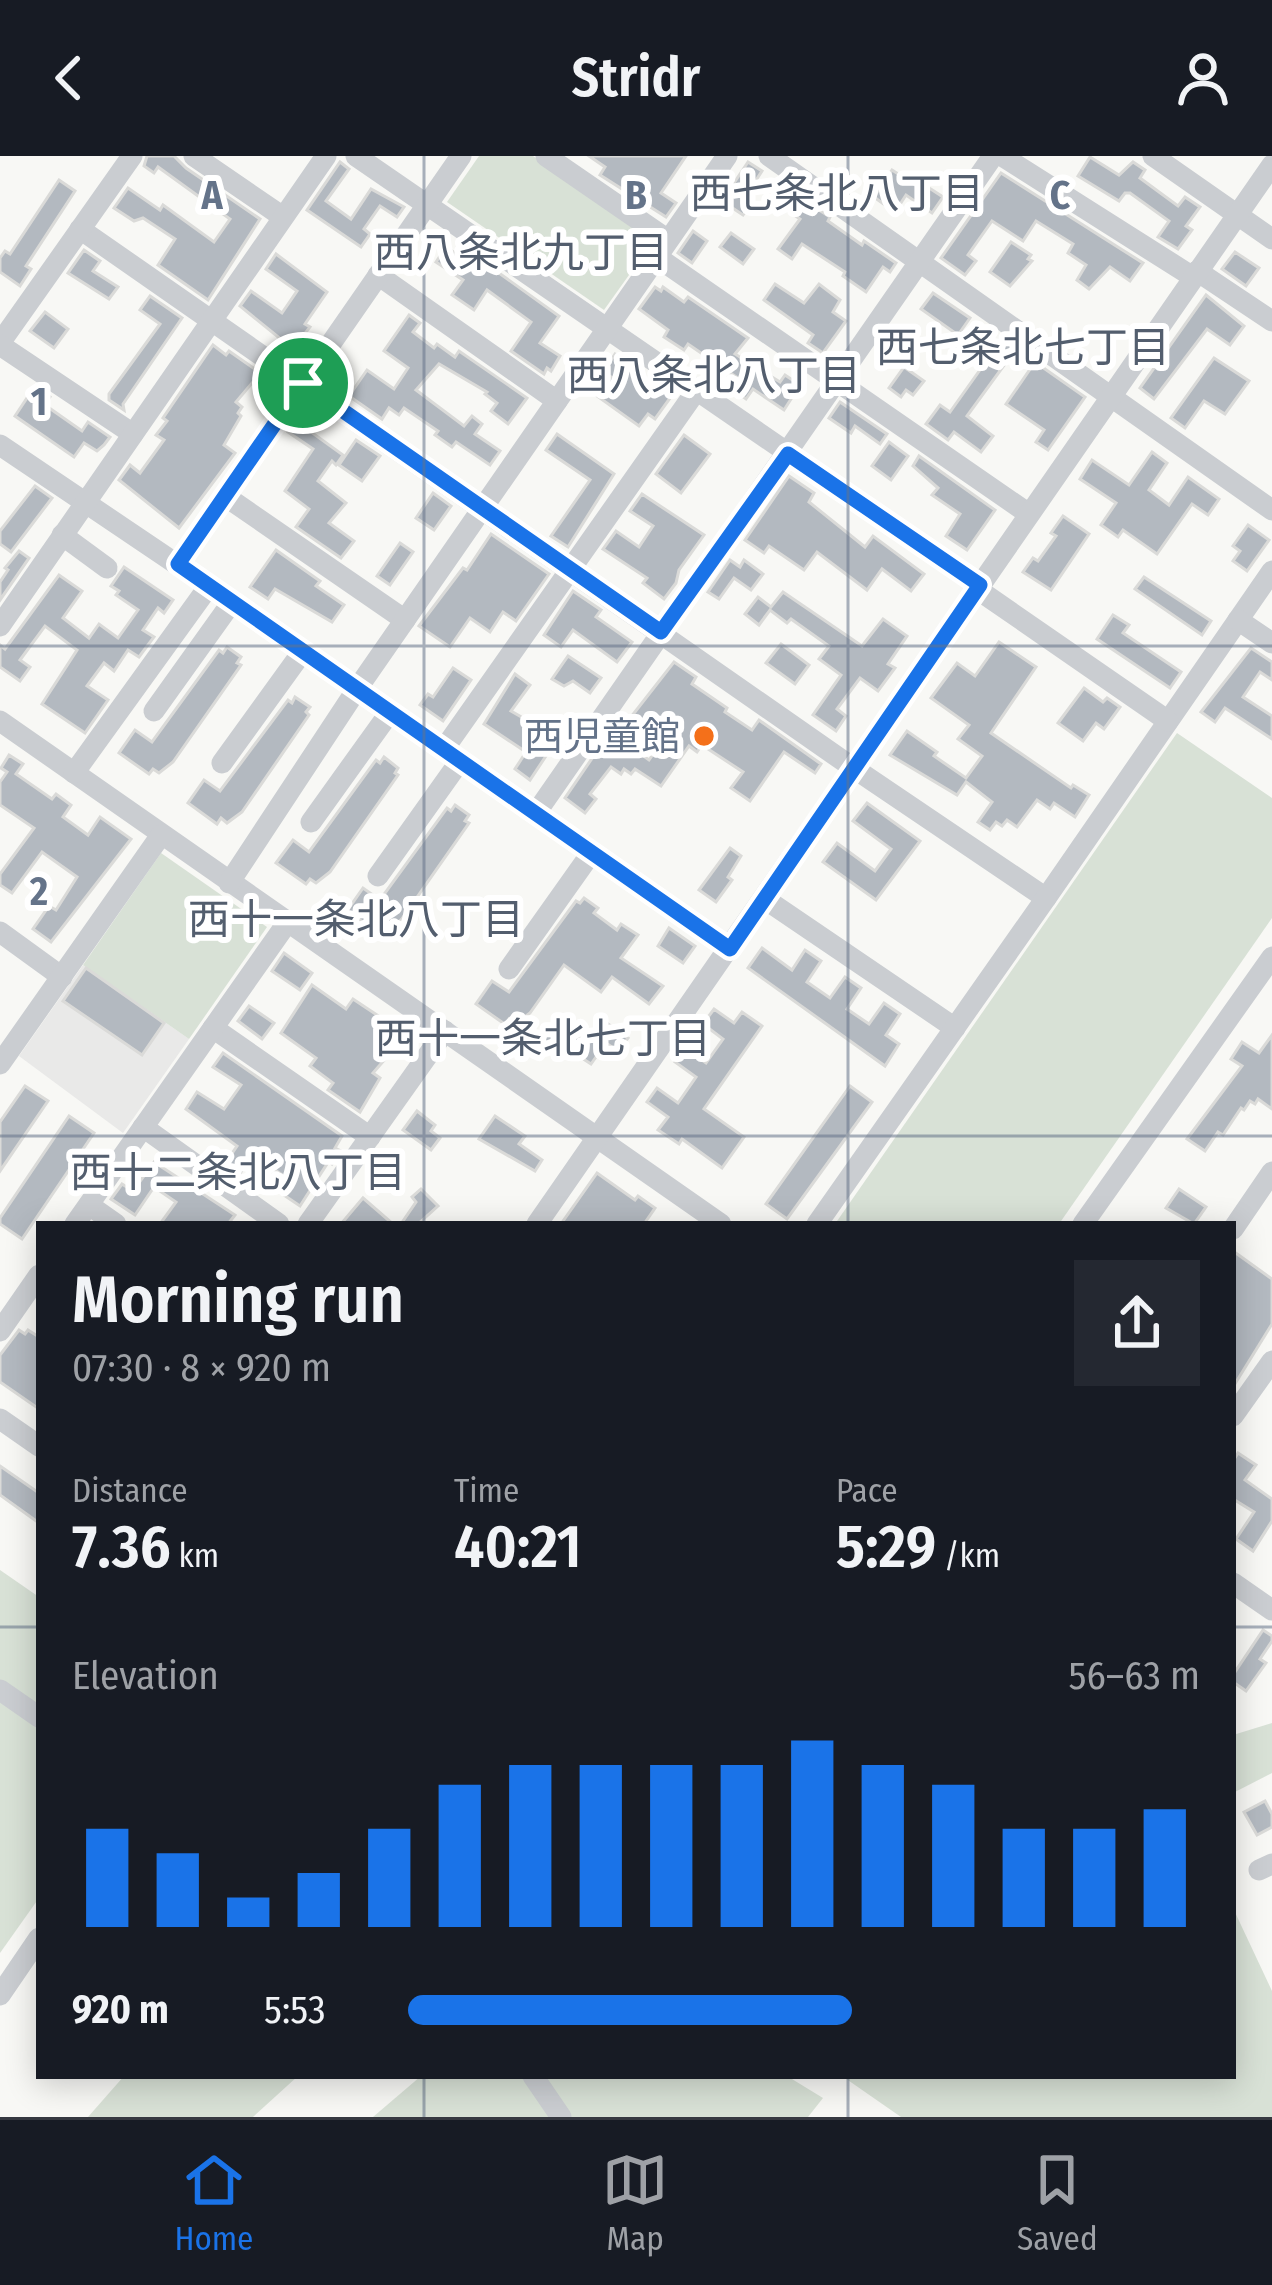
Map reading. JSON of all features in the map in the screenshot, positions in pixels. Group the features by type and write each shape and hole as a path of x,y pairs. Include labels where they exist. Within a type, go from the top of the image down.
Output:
{"street":[{"path":"132,156 0,344 133,434"},
{"path":"194,156 284,217"},
{"path":"0,626 326,156"},
{"path":"356,156 1168,721"},
{"path":"178,564 461,156"},
{"path":"546,156 838,381 1029,514"},
{"path":"229,883 357,689 727,156"},
{"path":"770,156 1272,510"},
{"path":"536,813 998,156 1272,321"},
{"path":"1153,156 1272,239"},
{"path":"539,1221 1272,165"},
{"path":"80,229 1046,898"},
{"path":"378,275 557,401"},
{"path":"378,876 570,569 696,391"},
{"path":"0,445 730,949"},
{"path":"225,496 405,620"},
{"path":"62,535 107,568"},
{"path":"819,1221 1272,571"},
{"path":"74,773 209,586"},
{"path":"154,711 232,602"},
{"path":"1238,620 1272,643"},
{"path":"222,763 303,651"},
{"path":"311,822 390,712"},
{"path":"0,721 717,1221"},
{"path":"0,1064 161,835"},
{"path":"508,969 592,852"},
{"path":"765,898 955,1028"},
{"path":"82,1215 287,922"},
{"path":"0,932 62,977"},
{"path":"1085,1221 1272,957"},
{"path":"213,1028 370,1137"},
{"path":"310,1221 445,1031"},
{"path":"143,1127 275,1221"},
{"path":"1236,1225 1272,1172"},
{"path":"0,1330 32,1300"},
{"path":"1236,1412 1270,1367"},
{"path":"0,1419 36,1444"},
{"path":"1236,1585 1272,1610"},
{"path":"0,1690 36,1715"},
{"path":"0,1995 31,1966"},
{"path":"534,2079 561,2117"}],"shaded area":[{"path":"479,156 533,156 654,240 604,310 447,202"},
{"path":"1177,733 1272,798 1272,918 1061,1221 837,1221"},
{"path":"161,853 267,927 189,1039 83,965"},
{"path":"83,965 189,1039 123,1133 19,1056"},
{"path":"0,1570 36,1595 36,1902 0,1953"},
{"path":"1272,1723 1272,1773 1236,1791 1236,1734"},
{"path":"1236,1914 1272,1991 1272,2117 901,2117 846,2079 1236,2079"},
{"path":"121,2079 295,2079 253,2117 88,2117"},
{"path":"417,2079 792,2079 823,2098 808,2117 373,2117"}],"building":[{"path":"147,156 174,156 260,219 208,300 158,265 175,239 143,218 134,221 114,208 128,188 160,210 163,205 214,242 230,219 158,167 154,173 144,166"},
{"path":"589,156 686,156 661,193 676,203 666,217 600,175 605,167"},
{"path":"1090,157 1119,175 1133,162 1145,170 1140,178 1178,206 1185,197 1200,207 1178,249 1158,237 1169,221 1130,193 1119,201 1078,176"},
{"path":"340,162 349,169 326,201 351,219 371,189 404,207 397,217 380,206 364,229 370,234 361,247 307,210"},
{"path":"748,162 762,171 745,197 752,202 743,215 722,201"},
{"path":"892,170 943,197 932,213 906,195 895,212 874,197"},
{"path":"1001,173 1143,263 1130,281 1110,267 1089,289 1077,280 1086,265 1068,253 1073,244 1036,221 1023,241 992,221 968,255 976,261 965,275 941,258"},
{"path":"59,180 75,191 26,266 31,269 20,286 0,272 0,258 5,251 10,254"},
{"path":"783,187 830,217 828,221 862,245 864,241 896,263 890,272 883,267 866,292 802,244 792,259 778,249 800,219 774,201"},
{"path":"693,231 707,241 692,263 678,253"},
{"path":"731,233 754,249 743,264 720,247"},
{"path":"1011,242 1031,255 1028,259 1032,261 1010,286 990,272"},
{"path":"446,247 473,265 478,258 559,316 540,343 560,356 551,371 547,368 544,374 511,351 531,322 487,290 474,310 452,295 463,280 436,262"},
{"path":"84,250 100,261 93,271 118,287 109,299 68,273"},
{"path":"1235,252 1259,268 1246,286 1222,269"},
{"path":"276,254 327,292 293,349 240,306 251,291 282,313 297,291 266,269"},
{"path":"775,284 804,303 819,284 840,300 833,312 846,321 823,353 808,343 813,335 764,300"},
{"path":"655,287 661,291 663,287 684,302 688,297 748,338 735,354 780,382 785,375 800,385 784,410 753,389 746,399 735,391 742,381 688,344 684,350 664,337 668,330 639,309"},
{"path":"933,293 970,318 958,335 921,309"},
{"path":"1206,295 1244,326 1230,345 1207,329 1154,399 1140,388"},
{"path":"150,296 182,318 123,404 124,410 109,400 109,394 160,324 140,310"},
{"path":"45,312 68,329 54,348 30,331"},
{"path":"409,315 420,323 413,332 434,348 437,344 455,357 459,351 527,398 508,424 491,411 497,403 487,392 439,364 416,390 464,426 472,416 482,424 475,434 500,451 490,465 456,442 452,447 404,408 399,415 389,408 382,419 349,396 367,370 394,389 408,368 384,351"},
{"path":"1002,339 1016,349 967,416 993,436 981,452 954,432 948,440 926,424 940,405 950,412"},
{"path":"213,345 272,381 264,392 252,383 236,402 242,407 241,416 224,445 235,453 179,528 119,480 130,465 140,473 164,440 156,435 167,421 163,418"},
{"path":"615,354 639,370 635,375 673,394 655,419 648,414 639,426 597,396 611,377 603,372"},
{"path":"1214,358 1249,381 1225,414 1204,401 1185,428 1171,418"},
{"path":"1035,362 1085,397 1048,450 1036,442 1044,430 1006,404"},
{"path":"904,367 924,381 913,395 906,390 901,397 889,388"},
{"path":"35,386 50,397 45,405 82,431 88,422 110,437 104,445 97,451 84,443 74,457 15,416"},
{"path":"840,402 887,434 880,444 855,426 851,433 829,418"},
{"path":"305,407 321,418 311,432 343,455 336,465 332,461 318,481 346,503 329,523 354,541 341,558 296,527 309,509 285,491 313,449 288,432"},
{"path":"557,434 614,474 568,547 551,536 590,480 546,450"},
{"path":"684,435 710,454 681,493 656,474"},
{"path":"356,440 380,456 362,481 339,465"},
{"path":"889,442 908,456 891,480 872,466"},
{"path":"1152,452 1167,463 1149,490 1169,505 1188,477 1219,499 1208,515 1192,504 1157,554 1123,530 1118,537 1101,525 1116,503 1080,479 1092,460 1129,485"},
{"path":"919,456 995,510 967,550 946,536 960,514 932,495 938,488 913,466"},
{"path":"789,476 814,493 809,502 865,547 873,536 924,574 911,591 882,569 867,590 817,552 804,570 769,546 764,553 745,540"},
{"path":"35,486 52,498 11,552 0,544 0,531"},
{"path":"433,493 451,506 434,530 416,518"},
{"path":"642,494 704,535 664,599 643,583 647,578 603,549 616,531 639,547 653,526 630,511"},
{"path":"1063,516 1089,534 1051,590 1023,572 1033,558 1038,561 1056,536 1051,533"},
{"path":"1248,525 1269,540 1247,571 1233,561 1240,551 1233,546"},
{"path":"491,534 549,574 516,621 503,612 490,632 470,618 450,647 419,626"},
{"path":"400,543 413,552 390,585 377,576"},
{"path":"276,550 344,605 332,622 275,589 268,599 250,587"},
{"path":"19,551 29,558 0,600 5,568"},
{"path":"730,560 740,567 744,560 763,574 751,590 734,578 719,599 708,592"},
{"path":"124,567 173,600 164,613 158,608 143,630 154,637 139,657 128,650 114,671 104,663 87,686 108,700 85,733 42,704 77,650 45,626 20,660 30,667 20,681 0,667 0,645 5,649 59,575 82,591 63,618 89,638 99,624 118,638 138,610 111,586"},
{"path":"1144,577 1211,621 1202,635 1135,589"},
{"path":"573,591 601,610 596,617 632,642 617,662 573,630 561,647 544,635"},
{"path":"783,592 862,646 883,619 907,636 888,664 895,668 878,691 860,678 837,709 846,716 836,731 813,715 841,675 819,659 829,646 770,610 759,625 745,614 758,597 771,607"},
{"path":"1113,615 1129,625 1123,633 1181,672 1170,688 1097,639"},
{"path":"999,642 1036,667 991,733 1071,788 1089,795 1075,817 1054,803 1050,809 1037,800 1017,827 1007,820 1002,826 996,822 990,830 978,822 992,802 966,782 957,795 890,755 907,731 966,778 982,756 958,739 969,725 931,698 957,663 975,676"},
{"path":"781,644 809,665 795,684 766,663"},
{"path":"227,647 241,657 237,663 241,665 173,762 149,774 119,753 135,730 152,742 219,650 223,653"},
{"path":"1251,648 1272,662 1272,680 1260,672 1243,697 1272,716 1272,739 1225,708 1215,722 1201,712"},
{"path":"568,656 601,678 590,693 573,681 564,686 552,679"},
{"path":"674,662 696,677 692,684 727,708 725,712 752,730 759,720 821,764 815,773 784,752 750,801 731,788 743,772 702,745 697,752 689,746 661,786 635,769 631,774 624,769 621,774 611,767 590,794 596,799 585,813 565,798 610,732 649,760 664,739 631,717"},
{"path":"453,668 471,680 443,721 420,705 428,694 433,697"},
{"path":"515,674 530,685 511,711 558,738 530,780 515,769 526,752 484,724"},
{"path":"1084,688 1120,707 1104,729 1096,723 1083,741 1058,723"},
{"path":"295,697 310,707 309,715 242,812 227,823 221,818 217,824 188,803 204,780 220,791 288,700 292,703"},
{"path":"9,755 23,764 16,774 52,799 56,794 71,805 63,817 88,835 100,817 131,839 51,942 33,929 49,906 56,910 77,877 42,852 12,893 0,885 0,874 34,828 0,805 0,782 7,772 1,768"},
{"path":"384,757 398,768 398,775 330,872 306,884 276,863 293,840 309,852 376,760 380,763"},
{"path":"867,803 920,841 876,900 823,862 837,843 875,871 891,849 853,821"},
{"path":"455,805 469,815 465,821 469,823 401,920 377,932 347,911 363,888 380,900 447,808 451,811"},
{"path":"730,848 741,856 716,902 699,890"},
{"path":"584,898 598,908 594,913 617,930 621,924 638,935 621,958 663,986 649,1004 612,977 601,992 564,965 530,1013 515,1024 509,1019 506,1025 476,1004 492,981 509,992 576,901"},
{"path":"669,928 695,946 683,963 658,946"},
{"path":"762,948 792,970 805,950 821,961 807,982 830,998 845,977 861,988 847,1009 869,1024 884,1003 900,1014 886,1035 899,1044 885,1066 748,968"},
{"path":"284,953 312,973 300,990 272,971"},
{"path":"86,968 164,1023 142,1055 63,1001"},
{"path":"312,985 346,1009 353,999 403,1027 389,1046 393,1050 373,1073 380,1078 360,1112 328,1090 333,1083 310,1066 316,1058 281,1033"},
{"path":"249,1006 274,1023 262,1039 238,1021"},
{"path":"714,1009 734,1023 742,1012 762,1026 704,1109 744,1137 722,1168 682,1139 679,1144 658,1130 668,1117 647,1102 657,1088 678,1103 696,1077 675,1062 685,1048 706,1063 723,1039 703,1024"},
{"path":"555,1021 587,1044 604,1021 628,1038 618,1051 606,1043 591,1064 571,1051 567,1056 559,1050 556,1054 540,1042"},
{"path":"1272,1035 1272,1109 1258,1099 1255,1104 1250,1101 1205,1151 1187,1139 1242,1066 1231,1059 1242,1042 1259,1053"},
{"path":"223,1053 342,1136 335,1148 341,1151 332,1164 329,1161 300,1206 272,1187 281,1174 261,1160 251,1157 239,1175 224,1165 237,1146 186,1109 197,1092 224,1109 241,1085 213,1067"},
{"path":"25,1086 48,1101 0,1171 0,1122"},
{"path":"850,1086 872,1102 787,1219 766,1204"},
{"path":"417,1111 435,1125 431,1131 440,1138 431,1150 403,1130"},
{"path":"69,1116 94,1133 22,1239 0,1224 0,1218"},
{"path":"495,1116 525,1136 519,1144 542,1160 535,1171 479,1139"},
{"path":"154,1162 235,1215 230,1221 162,1221 176,1202 154,1187 135,1215 111,1199 122,1184 133,1191"},
{"path":"597,1173 655,1208 646,1221 563,1221"},
{"path":"421,1189 438,1206 421,1221 403,1221 416,1202 412,1197"},
{"path":"1179,1189 1206,1207 1196,1221 1166,1208"},
{"path":"363,1198 390,1221 344,1221"},
{"path":"1236,1253 1272,1279 1272,1324 1236,1382"},
{"path":"19,1330 36,1335 36,1407 0,1382 0,1355"},
{"path":"1238,1453 1256,1465 1245,1480 1272,1499 1272,1521 1253,1551 1236,1539 1254,1512 1236,1501"},
{"path":"0,1466 36,1491 36,1521 0,1495"},
{"path":"1263,1630 1272,1636 1260,1659 1266,1663 1246,1691 1236,1684 1236,1670"},
{"path":"1265,1801 1272,1827 1257,1835 1244,1812"}],"place":[{"name":"西児童館","path":"704,736"}],"district":[{"name":"西七条北八丁目","path":"837,193"},
{"name":"西八条北九丁目","path":"521,252"},
{"name":"西七条北七丁目","path":"1023,347"},
{"name":"西八条北八丁目","path":"714,375"},
{"name":"西十一条北八丁目","path":"356,919"},
{"name":"西十一条北七丁目","path":"543,1038"},
{"name":"西十二条北八丁目","path":"238,1172"}],"route":[{"path":"303,383 661,632 788,454 980,585 730,949 178,564 303,383"}]}
